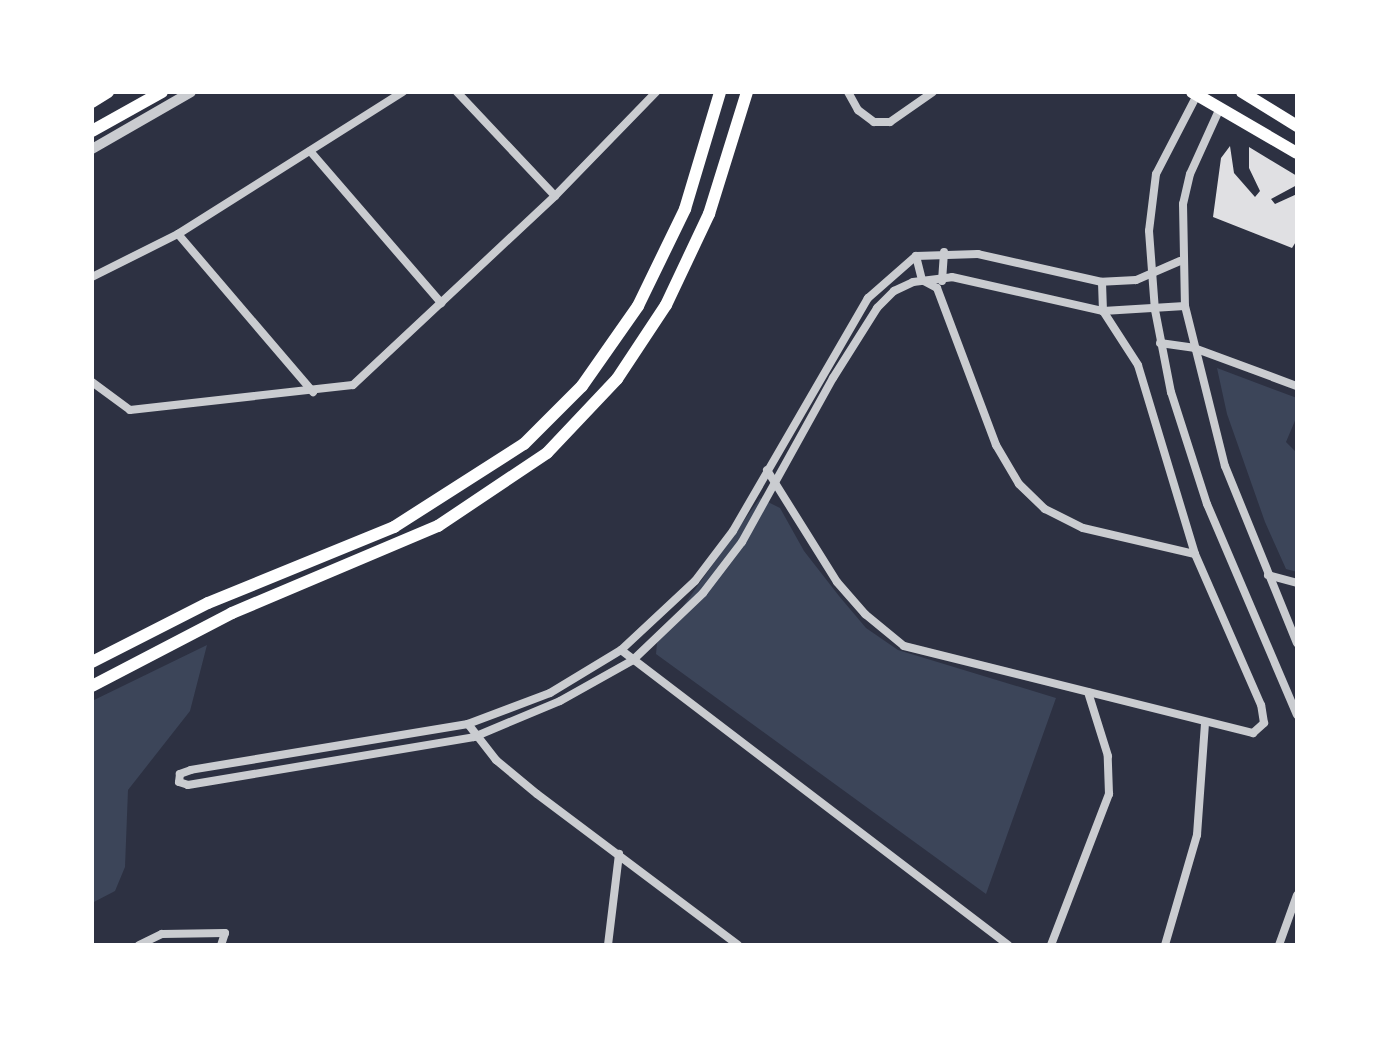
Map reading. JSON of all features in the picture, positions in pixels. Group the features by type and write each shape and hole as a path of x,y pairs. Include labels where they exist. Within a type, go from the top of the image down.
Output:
{"main road":[{"path":"92,102 108,92"},
{"path":"92,131 162,92"},
{"path":"92,662 208,603 394,527 524,444 582,386 638,306 685,209 720,92"},
{"path":"92,686 232,613 438,526 547,453 617,379 666,305 709,214 747,92"},
{"path":"1242,92 1297,126"},
{"path":"1193,93 1297,153"}],"street":[{"path":"92,149 191,92"},
{"path":"92,277 178,234 403,92"},
{"path":"457,92 555,196"},
{"path":"92,382 130,410 313,392 353,385 555,196 656,92"},
{"path":"848,92 858,110 874,122 890,122 933,92"},
{"path":"1193,93 1156,174 1150,273 1160,343 1207,504 1297,715"},
{"path":"1220,108 1190,174 1180,261 1185,306 1225,466 1297,643"},
{"path":"310,151 441,303"},
{"path":"178,234 313,392"},
{"path":"1180,261 1136,280 1102,282 944,252 916,256 868,298 733,531 695,581 621,650 550,693 468,724 191,770 181,772 178,780 188,785 474,737 560,701 633,660 703,593 742,542 877,308 894,291 922,280 946,277 1103,311 1185,306"},
{"path":"937,288 946,277 944,252"},
{"path":"916,256 922,280 937,288 996,445 1019,484 1045,509 1083,528 1195,554"},
{"path":"767,470 837,582 865,614 904,646 1247,733 1264,723 1258,697 1195,554 1138,365 1103,311 1102,282"},
{"path":"1160,343 1194,348 1297,386"},
{"path":"1268,575 1297,583"},
{"path":"621,650 1004,944"},
{"path":"1051,945 1109,794 1108,756 1088,692"},
{"path":"468,724 474,737 537,794 738,945"},
{"path":"1165,945 1197,835 1205,724"},
{"path":"608,945 619,854"},
{"path":"1279,945 1297,895"},
{"path":"139,945 162,934 225,933 221,945"}],"shaded area":[{"path":"1217,368 1297,398 1297,416 1286,442 1297,453 1297,572 1286,569 1265,522 1227,414"},
{"path":"760,498 780,508 804,551 866,628 898,650 1056,698 986,894 656,654 657,643"},
{"path":"207,645 190,711 128,790 125,867 115,891 92,903 92,701"}],"building":[{"path":"1230,146 1234,173 1255,197 1260,191 1249,168 1249,147 1297,176 1297,185 1271,199 1275,204 1297,194 1297,240 1292,248 1213,217 1221,158"}]}
